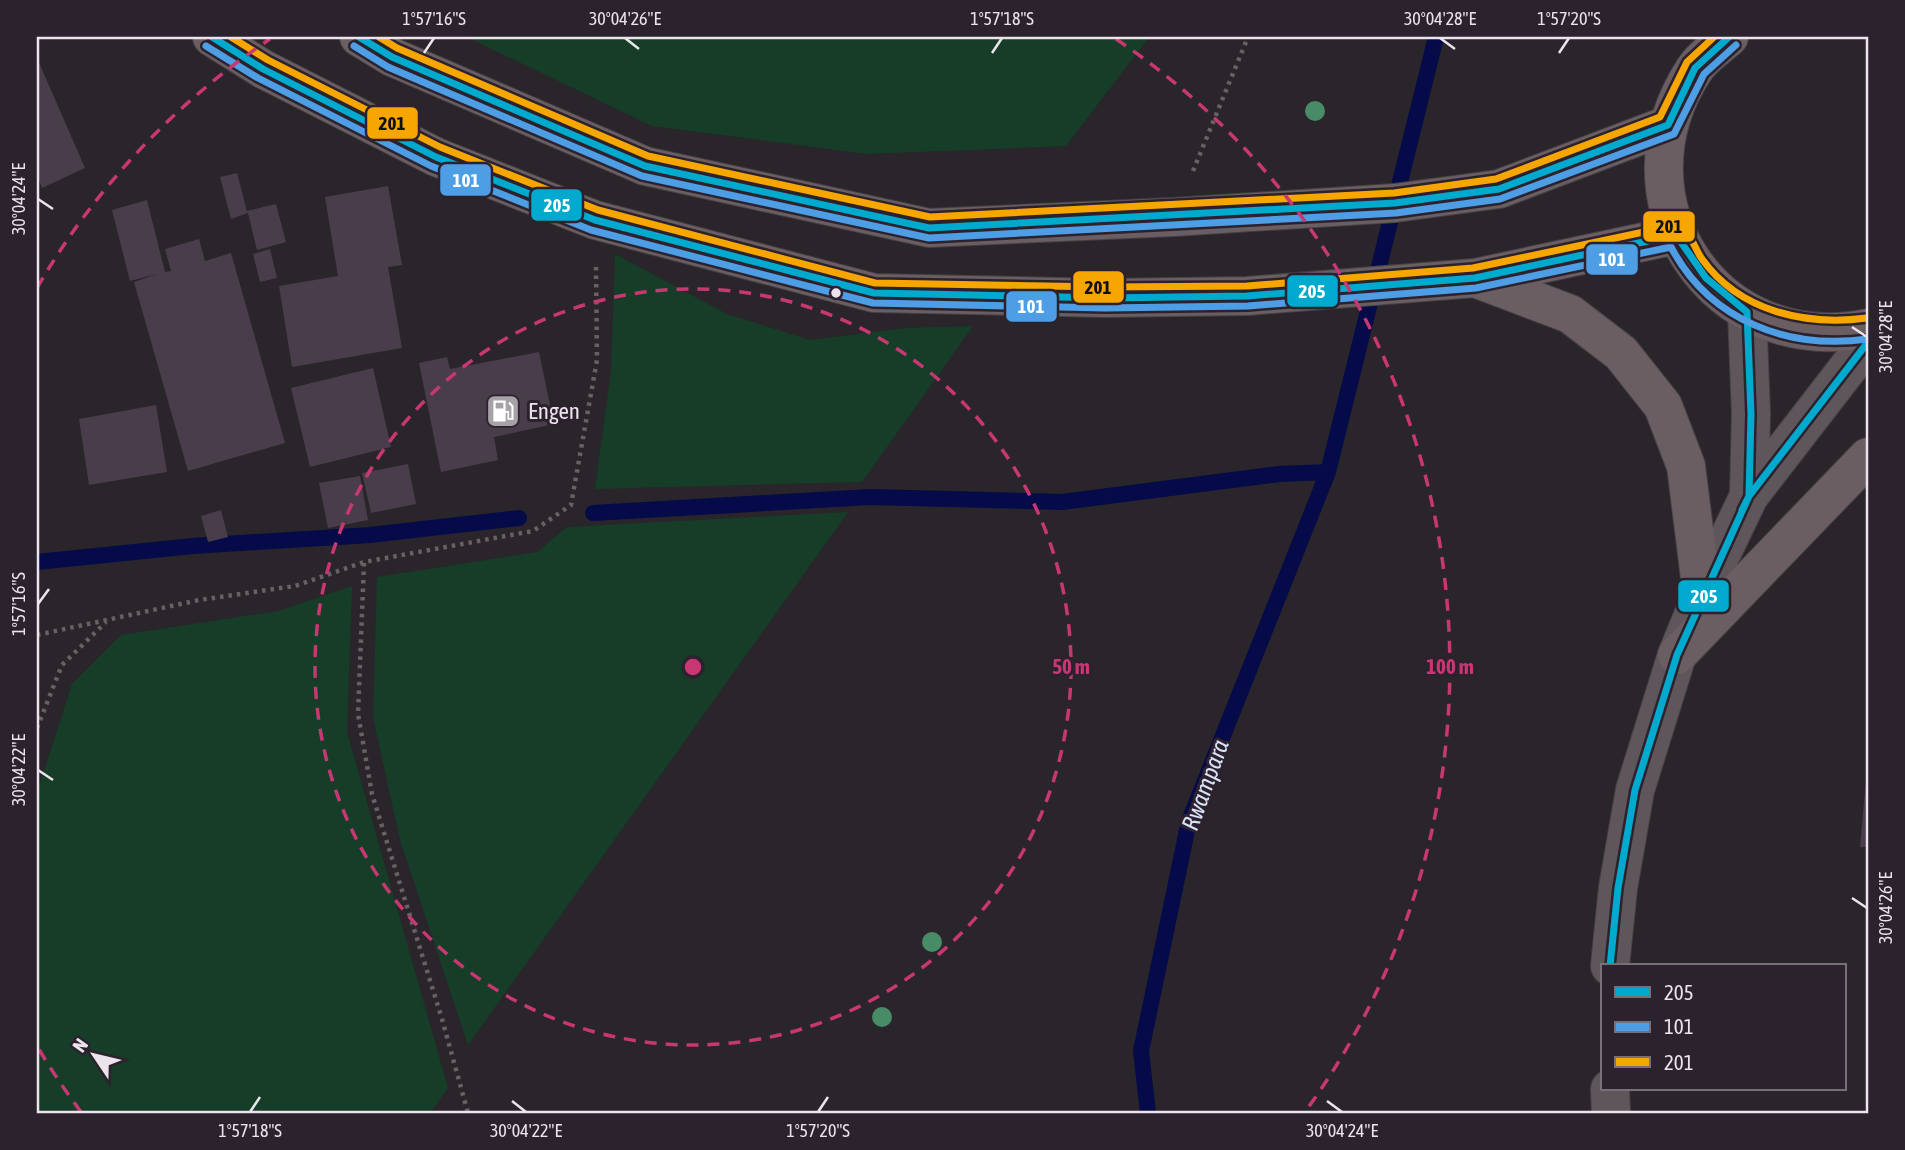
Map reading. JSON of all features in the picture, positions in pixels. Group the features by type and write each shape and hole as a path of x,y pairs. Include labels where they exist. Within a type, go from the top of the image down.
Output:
{"highway":[{"path":"212,37 275,75 436,157 596,220 874,293 1247,296 1475,278 1676,234"},
{"path":"359,37 392,57 645,166 929,228 1174,217 1395,203 1499,189 1668,125"},
{"path":"1729,37 1695,68 1668,125 1663,180 1676,234 1697,270 1726,299 1747,312 1800,332 1841,334 1868,328"},
{"path":"1475,278 1570,314 1621,353 1663,406 1686,466 1702,594"},
{"path":"1677,655 1868,457"}],"main road":[{"path":"1747,312 1751,414 1749,496"},
{"path":"1610,964 1618,888 1635,790 1677,655 1702,594 1749,496 1868,342"},
{"path":"1610,1090 1611,1113"}],"path":[{"path":"1174,217 1248,37"},
{"path":"37,635 199,600 295,586 364,562 533,531 571,505 597,360 596,220"},
{"path":"364,562 358,714 372,794 442,1019 468,1113"},
{"path":"37,728 62,665 107,622"}],"green space":[{"path":"467,37 1149,37 1066,146 867,154 652,126"},
{"path":"615,254 727,314 810,340 905,328 973,326 862,482 595,489 611,371"},
{"path":"848,512 468,1045 400,840 373,717 377,577 537,552 567,527"},
{"path":"352,586 347,732 448,1088 430,1113 37,1113 37,793 72,684 121,635 278,611"}],"building":[{"path":"37,58 85,168 42,188 37,175"},
{"path":"237,173 247,211 276,204 286,242 257,250 248,213 231,219 220,177"},
{"path":"388,186 402,265 388,267 402,348 292,367 279,286 338,276 325,197"},
{"path":"147,200 165,272 171,271 165,249 199,239 205,261 231,253 285,443 188,471 134,282 157,274 130,281 112,210"},
{"path":"270,249 277,278 260,282 253,254"},
{"path":"539,352 554,424 494,437 498,460 441,472 419,363 447,357 450,369"},
{"path":"373,368 391,447 310,467 291,388"},
{"path":"156,405 167,472 89,485 79,419"},
{"path":"408,464 416,504 371,513 362,473"},
{"path":"360,476 368,520 328,528 319,483"},
{"path":"221,510 228,537 208,542 201,516"},
{"path":"1866,779 1868,847 1860,847"}],"waterway":[{"name":"Rwampara","path":"1148,1113 1141,1051 1189,821 1328,472 1436,37"},
{"path":"593,513 870,497 1062,502 1279,474 1328,472"},
{"path":"37,562 193,546 370,535 519,518"}],"transit line":[{"name":"205","path":"212,37 263,69 436,157 595,220 874,293 1105,298 1247,296 1475,278 1676,235 1706,278 1747,312 1751,414 1749,496 1677,655 1635,790 1618,888 1610,964"},
{"name":"201","path":"231,37 268,60 440,147 598,210 875,283 1105,287 1247,286 1473,268 1677,225 1689,235 1702,259 1717,277 1735,292 1755,303 1798,317 1821,320 1867,318"},
{"name":"205","path":"359,37 392,57 645,166 929,228 1395,203 1499,189 1668,125 1695,68 1729,37"},
{"name":"201","path":"379,37 397,48 648,156 930,217 1394,193 1496,179 1660,117 1687,62 1714,37"},
{"name":"101","path":"354,46 388,67 642,176 929,238 1396,213 1500,199 1674,134 1704,74 1736,45"},
{"name":"101","path":"206,46 258,78 431,166 591,230 873,303 1105,308 1248,306 1476,288 1671,247 1687,273 1707,294 1729,312 1754,325 1809,340 1868,339"},
{"name":"205","path":"1742,510 1749,496 1868,342"}],"place":[{"name":"Engen","path":"503,411"}]}
